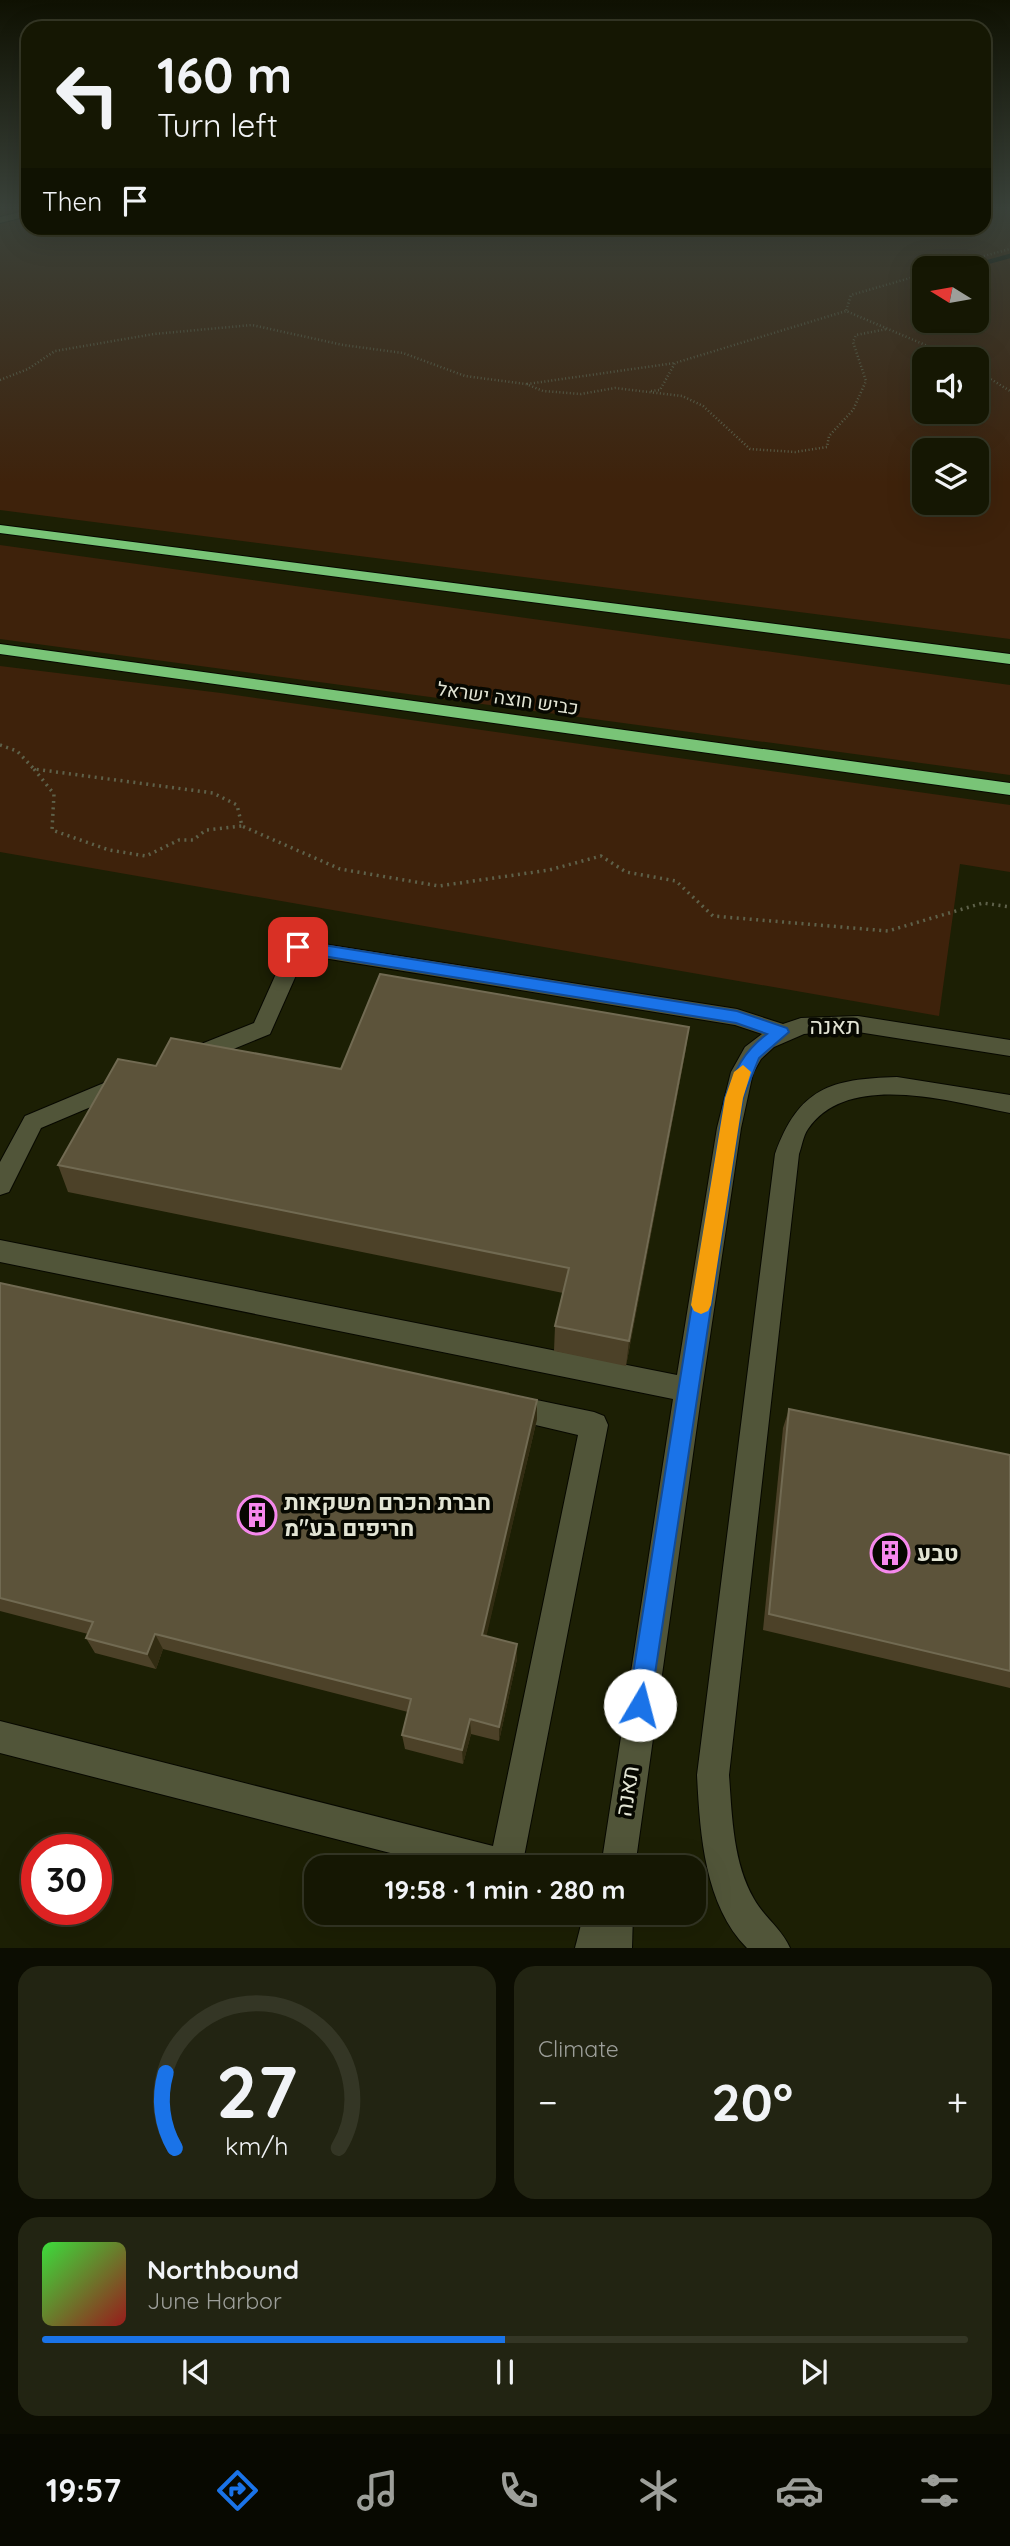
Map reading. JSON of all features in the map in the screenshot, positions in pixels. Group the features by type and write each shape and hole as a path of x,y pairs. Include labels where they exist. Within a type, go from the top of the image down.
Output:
{"highway":[{"path":"0,529 1010,659"},
{"name":"כביש חוצה ישראל","path":"0,649 1010,789"}],"street":[{"path":"173,1064 261,1028 298,947 737,1017 781,1032"},
{"name":"תאנה","path":"618,1855 734,1098 742,1072 753,1053 781,1032 801,1026 858,1024 1010,1048"},
{"path":"0,1185 33,1122 147,1075"},
{"path":"773,1948 757,1936 728,1884 715,1828 713,1775 787,1154 799,1122 821,1103 844,1090 878,1085 923,1088 1010,1104"},
{"path":"0,1251 688,1390"},
{"path":"0,1737 506,1866 594,1425 486,1402"},
{"path":"592,1948 598,1925"},
{"path":"614,1948 615,1925"}],"path":[{"path":"846,311 850,301"},
{"path":"526,384 675,363 846,311 930,347"},
{"path":"0,380 28,369 55,351 154,334 239,325 355,347 403,352 465,376 526,384 543,391 581,394 615,388 682,396 702,406 750,449 795,452 827,447 829,436 853,410 866,381 862,361 853,342 856,335 887,329"},
{"path":"646,392 660,390 675,363"},
{"path":"989,378 1010,391"},
{"path":"0,745 17,751 54,794 52,830 109,850 146,856 179,840 193,840 206,830 242,826 340,869 439,886 549,870 601,856 626,872 676,881 713,916 888,932 983,903 1010,907"},
{"path":"34,769 213,793 237,805 242,826"}],"shaded area":[{"path":"0,301 912,301 912,333 989,333 989,301 1010,301 1010,639 0,510"},
{"path":"0,545 1010,685 1010,775 0,639"},
{"path":"0,666 221,693 1010,805 1010,872 960,864 939,1016 0,852"}],"building":[{"path":"380,974 689,1027 629,1341 555,1326 569,1268 58,1165 118,1059 156,1066 171,1038 341,1069"},
{"name":"חברת הכרם משקאות חריפים בע\"מ","path":"0,1283 537,1400 482,1635 517,1644 499,1727 470,1719 462,1750 402,1735 411,1699 155,1634 147,1654 86,1638 93,1622 0,1598"},
{"name":"טבע","path":"789,1409 1010,1455 1010,1671 769,1614"}],"slow traffic":[{"path":"701,1305 734,1098 743,1072"}],"place":[{"name":"חברת הכרם משקאות חריפים בע\"מ","path":"257,1515"},
{"name":"טבע","path":"890,1553"}],"route":[{"path":"298,947 737,1017 781,1032 753,1053 742,1072 734,1098 640,1705"}]}
